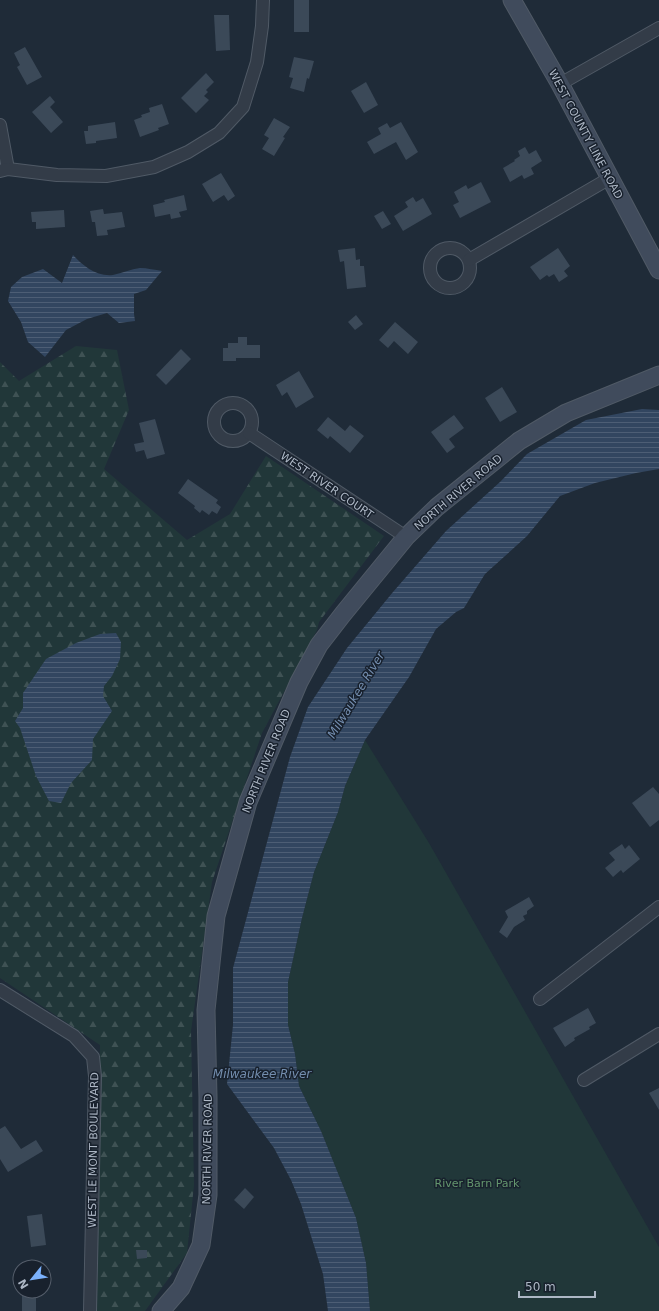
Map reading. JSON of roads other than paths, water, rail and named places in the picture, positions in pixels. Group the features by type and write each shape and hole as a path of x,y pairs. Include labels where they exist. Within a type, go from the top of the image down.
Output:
{"street":[{"path":"0,125 4,170 57,175 106,176 154,167 188,152 219,133 243,107 257,62 262,26 263,0"},
{"name":"WEST COUNTY LINE ROAD","path":"512,0 560,84 659,270"},
{"path":"560,84 659,28"},
{"path":"469,260 610,178"},
{"name":"NORTH RIVER ROAD","path":"161,1311 181,1288 201,1245 208,1195 206,1010 216,916 248,802 298,682 319,645 343,614 406,537 437,507 519,441 566,413 659,375"},
{"name":"WEST RIVER COURT","path":"249,433 406,537"},
{"path":"540,999 659,907"},
{"name":"WEST LE MONT BOULEVARD","path":"0,990 74,1036 93,1057 95,1076 90,1311"},
{"path":"584,1080 659,1034"}],"water":[{"path":"73,255 86,267 101,274 113,275 140,268 162,271 146,290 134,294 135,321 119,323 107,313 87,319 66,330 45,357 28,342 21,322 8,301 11,287 22,277 43,269 62,283"},
{"name":"Milwaukee River","path":"642,409 659,410 659,469 595,483 560,496 527,536 485,574 464,608 456,612 436,629 409,677 365,740 345,786 338,812 314,872 288,982 288,1025 295,1054 299,1086 321,1131 356,1218 366,1263 370,1311 328,1311 323,1274 301,1204 291,1180 274,1148 227,1084 233,1025 233,968 290,757 308,707 347,648 446,531 500,482 527,454 586,420"},
{"path":"116,633 121,642 120,659 112,676 104,686 103,696 112,711 93,739 92,760 71,783 61,803 49,801 36,776 20,728 15,721 23,708 23,693 46,659 76,643 100,634"}],"park label":[{"name":"River Barn Park","path":"477,1183"}]}
